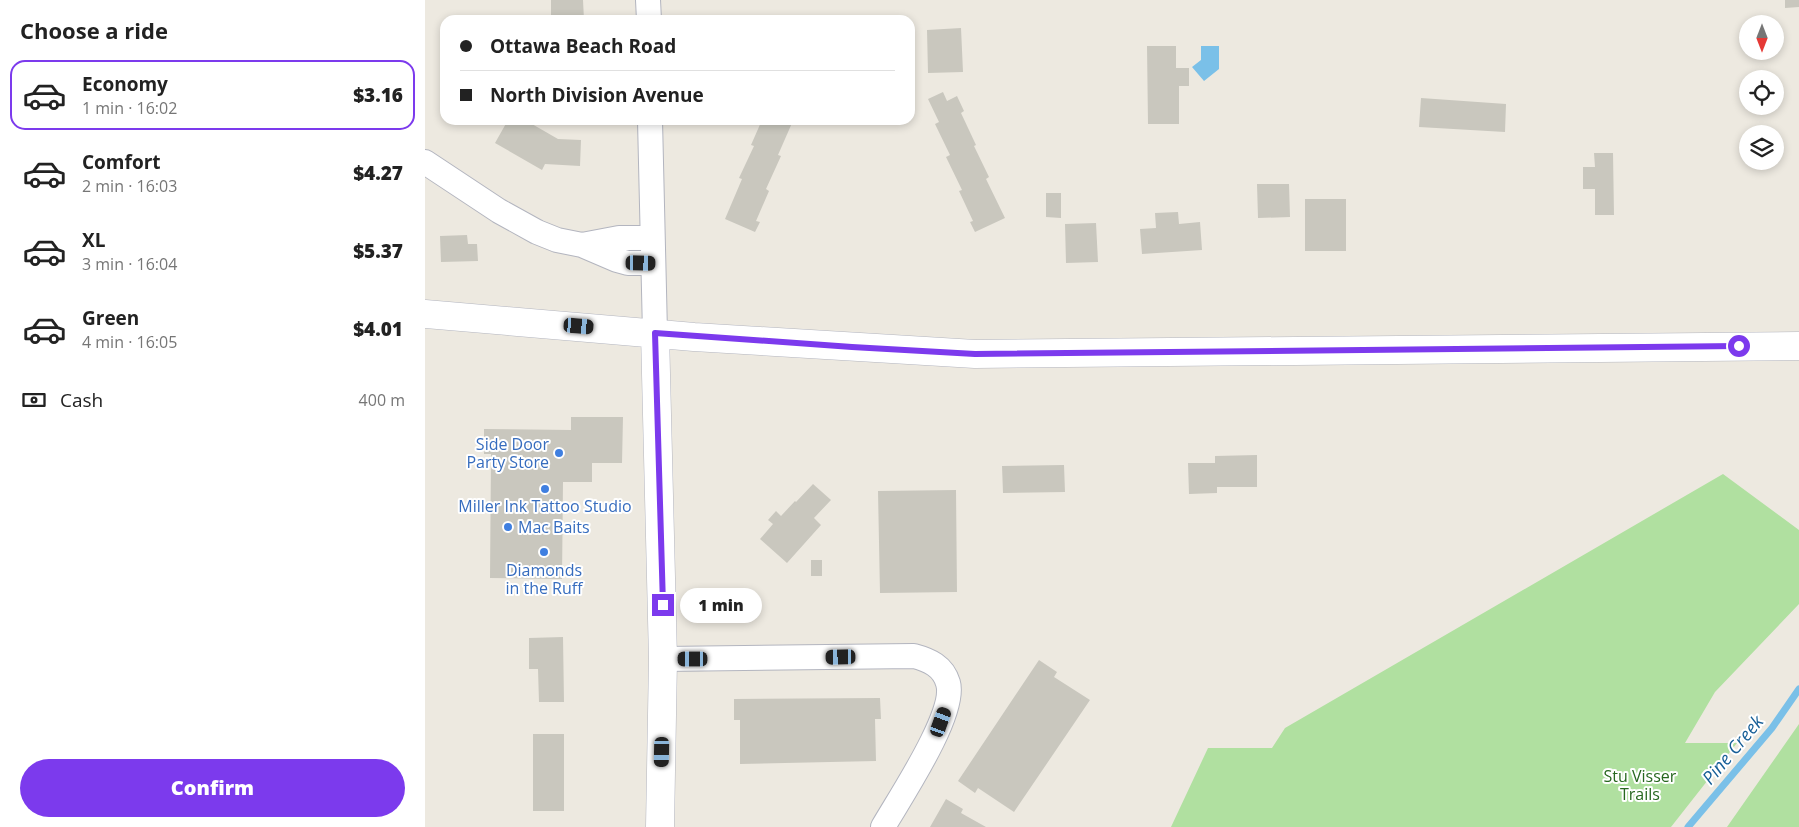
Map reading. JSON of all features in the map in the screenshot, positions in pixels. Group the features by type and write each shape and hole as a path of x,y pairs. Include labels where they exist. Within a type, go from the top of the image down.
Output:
{"street":[{"path":"648,0 649,15"},
{"path":"650,125 663,659 660,827"},
{"path":"425,162 531,229 557,240 582,245 617,260 653,263"},
{"path":"582,245 619,238 652,238"},
{"path":"425,314 655,333 975,354 1799,346"},
{"path":"663,659 914,656 928,660 939,667 949,684 948,703 920,763 883,827"}],"green space":[{"name":"Stu Visser Trails","path":"1723,474 1799,530 1799,604 1715,692 1685,743 1737,743 1671,827 1171,827 1208,748 1272,748 1285,728"},
{"path":"1799,724 1799,827 1727,827"}],"water":[{"path":"1201,46 1219,46 1219,69 1204,81 1192,67 1201,60"}],"building":[{"path":"551,0 583,0 584,15 551,15"},
{"path":"1785,0 1799,0 1799,7 1785,8"},
{"path":"961,28 963,72 928,73 927,30"},
{"path":"1147,46 1176,46 1176,68 1189,68 1189,86 1179,86 1179,124 1148,124"},
{"path":"943,92 947,101 957,96 964,111 961,113 976,145 974,146 989,177 986,179 1005,218 975,232 970,222 973,221 959,191 962,190 946,157 950,155 935,124 939,122 928,99"},
{"path":"1421,98 1506,104 1505,132 1419,127"},
{"path":"505,125 534,125 558,139 581,140 580,166 545,164 542,170 495,143"},
{"path":"760,125 791,125 778,155 781,156 766,189 769,191 756,221 760,222 755,232 725,219 742,179 739,178 754,146 751,145"},
{"path":"1594,153 1613,153 1614,215 1595,215 1595,189 1583,189 1583,167 1595,167"},
{"path":"1257,184 1289,184 1290,217 1258,218"},
{"path":"1046,193 1061,193 1061,218 1046,217"},
{"path":"1305,199 1346,199 1346,251 1305,251"},
{"path":"1178,212 1179,224 1200,222 1202,250 1142,254 1140,229 1156,228 1155,213"},
{"path":"1096,223 1098,262 1066,263 1065,224"},
{"path":"467,235 468,244 477,244 478,261 441,262 440,236"},
{"path":"571,417 623,417 622,463 592,463 592,482 563,482 562,579 490,578 491,454 484,454 484,429 571,430"},
{"path":"1257,455 1257,487 1217,487 1217,493 1189,494 1188,463 1215,463 1215,456"},
{"path":"1064,465 1065,492 1003,493 1002,466"},
{"path":"813,484 831,500 814,518 821,525 787,563 760,539 773,524 768,520 776,511 781,516"},
{"path":"956,490 957,592 880,593 878,491"},
{"path":"811,560 822,560 822,576 811,576"},
{"path":"563,637 564,702 539,702 538,669 529,669 529,638"},
{"path":"1039,660 1057,672 1054,677 1090,700 1014,812 978,788 975,793 958,781"},
{"path":"880,698 881,719 875,719 876,761 740,764 740,720 734,720 734,699"},
{"path":"533,734 564,734 564,811 533,811"},
{"path":"946,799 963,809 961,813 986,827 930,827"}],"waterway":[{"name":"Pine Creek","path":"1688,827 1772,728 1799,689"}],"place":[{"name":"Side Door Party Store","path":"559,453"},
{"name":"Miller Ink Tattoo Studio","path":"545,489"},
{"name":"Mac Baits","path":"508,527"},
{"name":"Diamonds in the Ruff","path":"544,552"}],"route":[{"path":"663,605 655,333 975,354 1739,346"}]}
